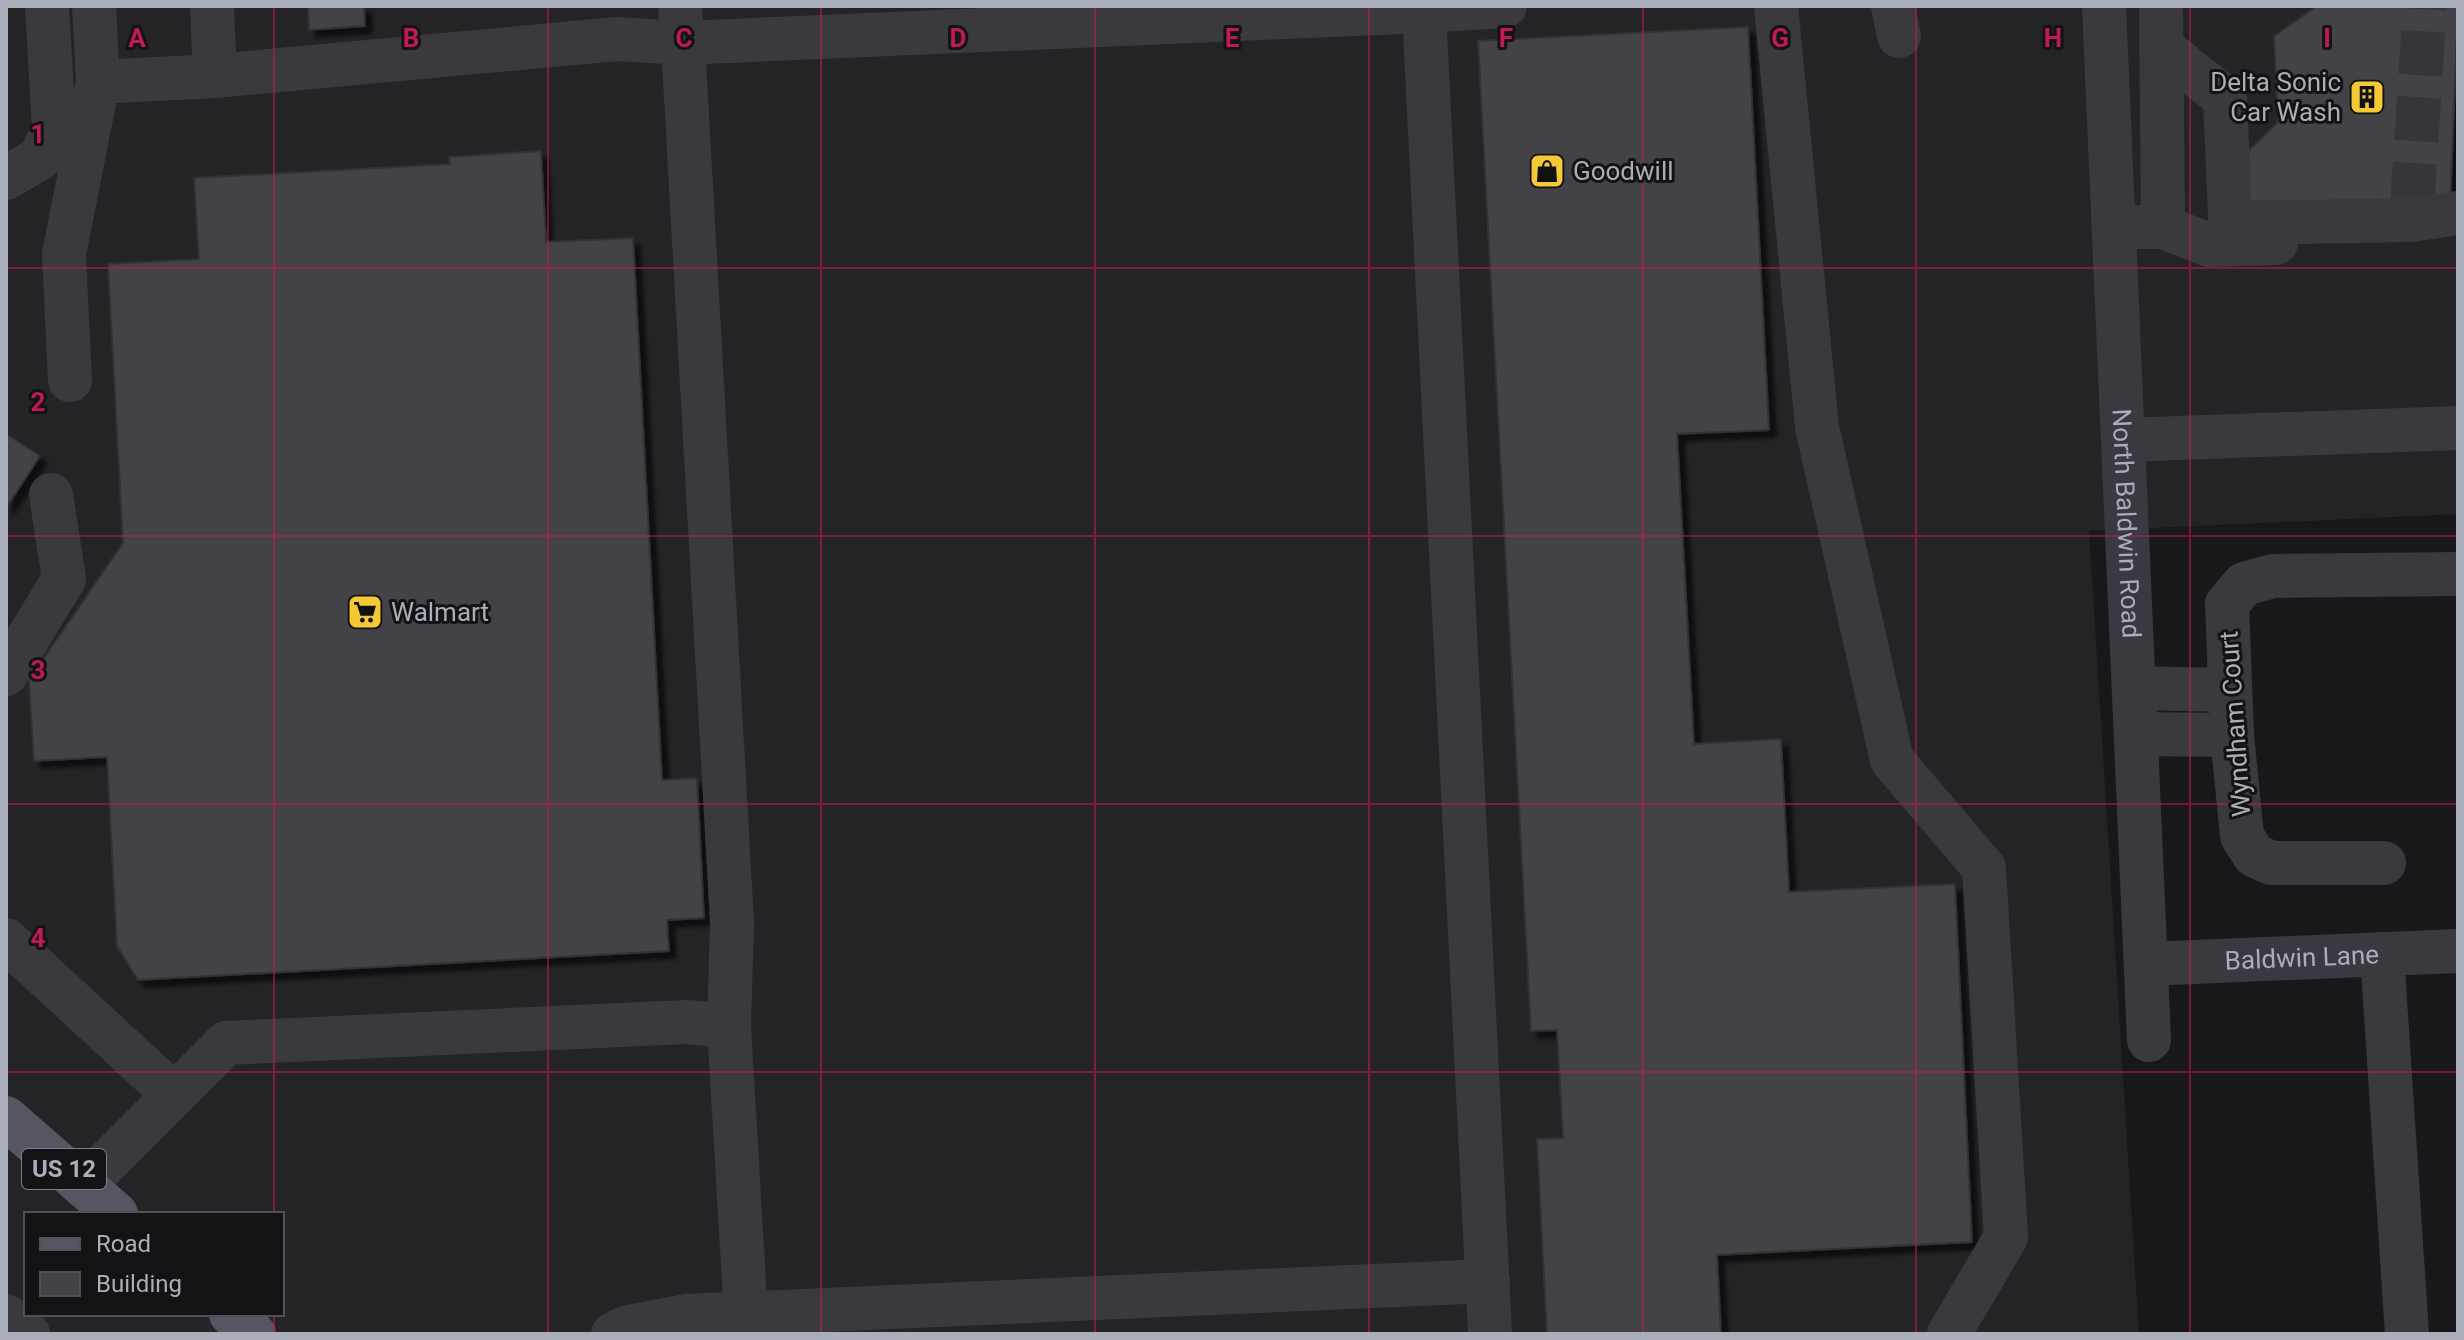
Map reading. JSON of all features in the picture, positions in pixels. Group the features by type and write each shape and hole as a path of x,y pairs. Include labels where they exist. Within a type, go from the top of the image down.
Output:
{"main road":[{"name":"US 12","path":"6,1118 114,1212"},
{"path":"233,1316 254,1334"}],"street":[{"path":"6,149 30,127 26,6"},
{"path":"6,178 40,158 54,128 47,6"},
{"path":"70,380 64,254 98,82 94,6"},
{"path":"212,6 215,76"},
{"path":"98,82 215,76 617,39 681,24 1424,11 1505,6"},
{"path":"1776,6 1817,427 1892,760 1984,868 2006,1237 1949,1334"},
{"name":"North Baldwin Road","path":"2104,6 2149,1040"},
{"path":"1424,11 1490,1334"},
{"path":"681,24 732,923 729,1026 745,1325"},
{"path":"2161,27 2163,227"},
{"path":"2161,27 2225,98 2230,217 2237,223 2399,222 2458,213"},
{"path":"2114,228 2163,227 2209,245 2292,242"},
{"path":"2123,440 2458,428"},
{"path":"6,674 64,579 51,495"},
{"name":"Wyndham Court","path":"2384,863 2271,863 2254,855 2242,836 2232,735 2227,604 2244,584 2273,576 2458,574"},
{"path":"2134,688 2230,690"},
{"path":"2136,734 2232,735"},
{"path":"6,940 172,1093"},
{"name":"Baldwin Lane","path":"2146,964 2458,951"},
{"path":"2382,954 2407,1334"},
{"path":"83,1186 172,1093 226,1043 686,1022 729,1026"},
{"path":"613,1334 628,1327 686,1316 745,1325 1488,1281"},
{"path":"6,1316 28,1334"}],"shaded area":[{"path":"6,6 2458,6 2458,514 2089,531 2139,1334 6,1334"}],"building":[{"path":"308,6 364,6 365,26 309,30"},
{"name":"Delta Sonic Car Wash","path":"2317,6 2458,6 2450,205 2242,217 2239,160 2278,122 2274,36"},
{"path":"1748,27 1769,430 1677,434 1694,744 1781,739 1789,892 1955,884 1972,1242 1717,1255 1721,1334 1547,1334 1537,1139 1563,1138 1557,1030 1531,1031 1478,41"},
{"name":"Walmart","path":"541,151 546,242 633,238 662,780 697,778 704,918 667,920 669,951 138,980 117,946 107,757 34,761 29,680 123,543 108,264 199,259 194,178 450,164 449,157"},
{"path":"6,434 40,456 6,508"}],"tunnel":[{"path":"2412,207 2425,6"}],"place":[{"name":"Delta Sonic Car Wash","path":"2367,97"},
{"name":"Goodwill","path":"1547,171"},
{"name":"Walmart","path":"365,612"}]}
